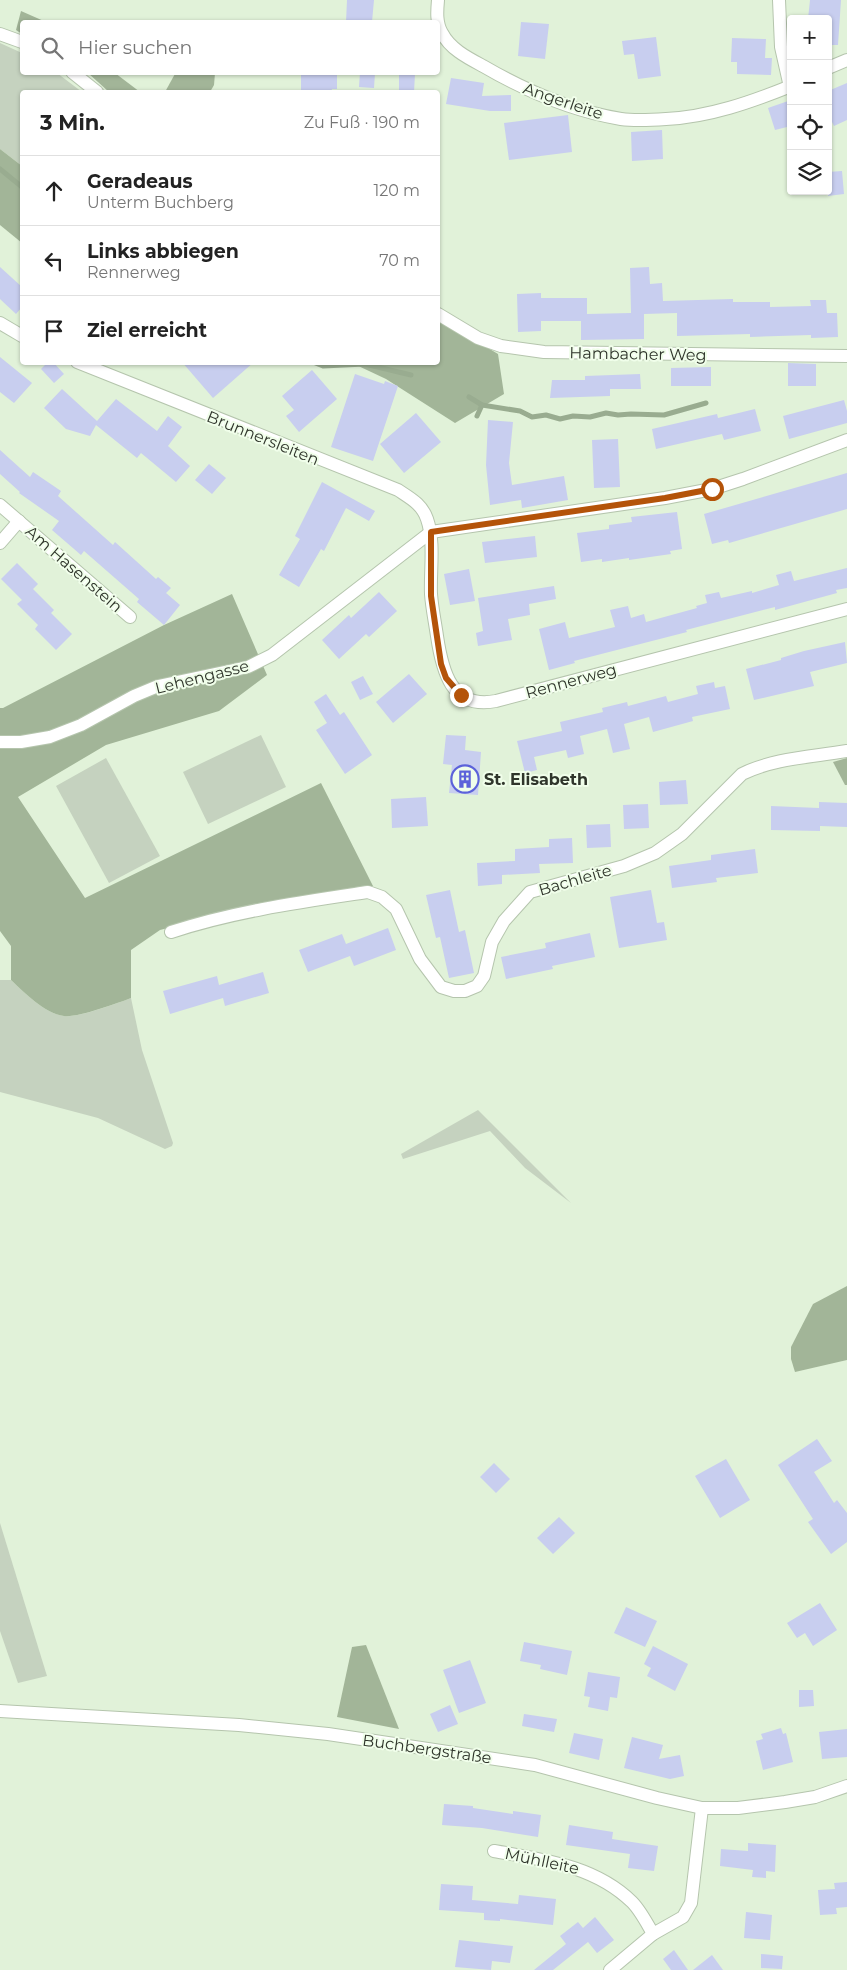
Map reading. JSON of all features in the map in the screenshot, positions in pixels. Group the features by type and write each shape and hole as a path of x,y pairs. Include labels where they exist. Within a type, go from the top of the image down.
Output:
{"street":[{"name":"Angerleite","path":"438,0 438,20"},
{"path":"779,0 782,47 787,71"},
{"name":"Angerleite","path":"440,27 442,35 462,54 507,80 537,94 588,112 623,120 692,116 728,108 787,87"},
{"path":"0,34 20,41"},
{"path":"832,66 847,60"},
{"path":"76,75 94,90"},
{"name":"Hambacher Weg","path":"440,315 478,338 501,346 544,352 847,356"},
{"path":"0,323 20,335"},
{"name":"Brunnersleiten","path":"84,365 398,490 416,501 422,508 431,532"},
{"path":"431,532 665,498 712,489 847,440"},
{"name":"Am Hasenstein","path":"0,505 130,617"},
{"name":"Am Hasenstein","path":"0,543 19,521"},
{"name":"Rennerweg","path":"431,532 431,596 441,664 446,678 452,686 461,695 477,702 486,703 847,610"},
{"name":"Lehengasse","path":"0,742 21,742 50,737 81,725 134,696 158,686 248,667 272,654 431,532"},
{"name":"Bachleite","path":"171,932 204,921 265,908 368,892 382,897 396,909 420,959 441,987 454,991 465,991 478,986 484,976 492,942 504,921 530,892 624,866 655,853 682,834 742,774 753,768 766,764 847,751"},
{"name":"Buchbergstraße","path":"0,1711 239,1725 328,1734 535,1765 657,1798 702,1808 738,1808 785,1802 815,1797 847,1786"},
{"path":"610,1970 653,1934 683,1917 691,1903 702,1808"},
{"name":"Mühlleite","path":"494,1851 562,1863 586,1871 613,1886 633,1903 653,1934"}],"green space":[{"path":"21,11 41,20 20,20 20,33 16,30"},
{"path":"0,43 20,52 20,75 60,75 79,90 20,90 20,164 0,149"},
{"path":"90,75 118,75 137,90 107,90"},
{"path":"174,75 215,75 214,85 211,90 166,90"},
{"path":"0,149 20,164 20,241 0,225"},
{"path":"440,319 498,354 504,394 455,423 386,379 356,365 440,365"},
{"path":"232,594 267,675 219,711 106,745 18,797 85,898 321,783 373,886 246,908 160,930 131,950 131,998 78,1015 64,1016 49,1011 35,1002 11,980 11,946 0,931 0,708 164,625"},
{"path":"261,735 286,787 208,824 183,772"},
{"path":"106,758 160,856 109,883 56,786"},
{"path":"847,758 847,785 845,785 833,762"},
{"path":"0,980 11,980 42,1007 64,1016 88,1013 131,998 142,1050 173,1143 172,1146 165,1149 98,1118 0,1092"},
{"path":"478,1110 571,1203 525,1168 490,1131 403,1159 401,1154"},
{"path":"847,1286 847,1360 795,1372 791,1359 791,1347 813,1304"},
{"path":"0,1523 47,1676 18,1683 0,1631"},
{"path":"366,1645 399,1729 337,1717 352,1647"}],"building":[{"path":"347,0 374,0 372,20 346,20"},
{"path":"810,0 841,0 838,45 832,45 832,15 808,15"},
{"path":"521,22 549,24 545,59 518,56"},
{"path":"656,37 661,76 638,79 634,54 624,55 622,41"},
{"path":"732,38 766,39 765,58 772,58 771,75 737,74 737,62 731,62"},
{"path":"301,75 337,75 337,89 301,90"},
{"path":"360,75 375,75 374,88 359,87"},
{"path":"399,75 415,75 414,90 399,90"},
{"path":"451,78 484,83 482,96 511,95 511,111 490,111 446,104"},
{"path":"847,83 847,120 834,126 832,122 832,89"},
{"path":"787,101 787,127 775,130 768,108"},
{"path":"568,115 572,152 509,160 504,123"},
{"path":"662,130 663,159 632,161 631,132"},
{"path":"842,171 844,194 828,196 832,195 832,172"},
{"path":"0,267 20,285 20,309 16,314 0,299"},
{"path":"649,267 650,284 662,283 663,301 733,299 733,302 770,302 770,307 811,306 810,300 826,300 827,313 837,313 838,337 811,338 811,335 750,337 750,334 677,336 677,313 644,314 644,339 581,340 581,321 541,321 541,331 518,332 517,294 541,293 541,298 587,298 587,314 631,313 630,268"},
{"path":"0,357 32,383 14,403 0,392"},
{"path":"788,363 816,364 816,386 788,386"},
{"path":"45,365 56,365 64,374 54,383 41,369"},
{"path":"185,365 251,365 213,398"},
{"path":"711,367 711,386 671,386 671,368"},
{"path":"312,370 337,399 299,432 286,416 294,410 282,396"},
{"path":"355,374 384,384 385,381 398,386 373,461 331,447"},
{"path":"640,374 641,389 610,389 610,396 550,398 552,380 585,380 585,376"},
{"path":"62,389 97,421 116,399 157,431 168,416 182,427 168,446 190,466 176,482 141,453 137,458 96,425 90,436 66,429 44,408"},
{"path":"844,400 847,411 847,423 789,439 783,416"},
{"path":"755,409 761,431 724,440 722,434 656,449 652,429 717,414 718,418"},
{"path":"416,413 441,442 404,473 380,444"},
{"path":"488,420 513,422 509,463 512,485 564,476 568,500 522,508 521,500 490,505 486,465"},
{"path":"618,439 620,487 594,488 592,440"},
{"path":"0,450 30,477 33,472 61,491 58,496 113,545 115,542 156,579 158,577 171,588 166,593 180,605 164,625 137,602 139,599 84,551 81,555 52,530 59,521 19,493 0,474"},
{"path":"209,464 226,478 212,494 195,480"},
{"path":"847,473 847,509 729,543 728,540 712,544 704,514"},
{"path":"322,482 375,511 369,521 346,508 324,551 321,549 299,587 279,575 300,539 295,536"},
{"path":"677,512 682,549 670,551 671,554 629,560 629,558 602,562 602,559 581,562 577,533 609,529 609,525 632,522 631,517"},
{"path":"535,536 537,557 485,563 482,542"},
{"path":"17,563 38,584 33,589 54,610 51,613 72,634 56,650 35,629 38,625 17,604 22,600 1,579"},
{"path":"847,568 847,588 836,590 837,593 775,610 775,607 686,630 687,632 574,661 575,663 549,670 539,629 565,622 569,638 615,627 610,610 628,606 631,618 644,614 646,622 697,608 696,606 707,603 705,595 719,592 721,598 752,591 752,593 779,585 776,575 791,571 794,581"},
{"path":"469,569 475,601 450,605 444,574"},
{"path":"554,586 556,599 529,604 530,615 508,619 512,640 478,646 476,633 483,631 478,598"},
{"path":"379,592 397,611 369,637 366,634 339,659 322,640 349,615 351,618"},
{"path":"845,642 847,663 810,672 814,686 754,700 746,669 781,660 781,658 804,651"},
{"path":"409,674 427,694 393,723 376,702"},
{"path":"363,676 373,694 360,700 351,682"},
{"path":"714,682 715,688 725,686 730,709 692,717 693,721 653,732 649,717 624,724 630,749 613,753 607,729 580,736 584,754 568,758 566,750 534,757 537,770 525,773 517,741 562,731 560,722 603,712 602,708 627,702 628,706 666,696 668,702 698,694 696,686"},
{"path":"326,694 340,715 344,712 372,755 345,774 316,730 327,723 314,702"},
{"name":"St. Elisabeth","path":"446,735 466,736 465,750 481,752 478,795 449,793 452,765 443,764"},
{"path":"686,780 688,804 660,805 659,782"},
{"path":"426,797 428,826 392,828 391,799"},
{"path":"819,802 847,803 847,827 820,826 820,831 771,830 771,806 819,808"},
{"path":"648,804 649,828 624,829 623,805"},
{"path":"610,824 611,847 587,848 586,825"},
{"path":"572,838 573,863 539,864 540,873 502,875 502,884 478,886 477,863 515,861 515,849 549,847 549,839"},
{"path":"755,849 758,873 716,878 717,882 672,888 669,866 711,860 711,855"},
{"path":"450,890 459,932 465,930 474,973 449,978 440,937 436,938 426,895"},
{"path":"651,890 657,923 664,922 667,940 619,948 610,897"},
{"path":"388,928 396,950 354,966 350,956 308,972 299,950 342,934 346,944"},
{"path":"590,933 595,957 552,966 553,969 506,979 501,957 546,948 545,943"},
{"path":"263,972 269,993 225,1006 223,998 170,1014 163,991 217,976 219,985"},
{"path":"817,1439 832,1461 814,1472 834,1503 837,1500 847,1513 847,1542 831,1554 808,1522 813,1519 778,1465"},
{"path":"726,1459 750,1500 720,1518 695,1476"},
{"path":"494,1463 510,1479 496,1493 480,1477"},
{"path":"559,1517 575,1533 553,1554 537,1538"},
{"path":"820,1603 837,1630 813,1646 805,1633 797,1638 787,1623"},
{"path":"626,1607 657,1621 645,1647 614,1633"},
{"path":"524,1642 572,1651 567,1675 540,1669 541,1665 520,1661"},
{"path":"653,1646 688,1664 675,1691 647,1676 651,1668 644,1664"},
{"path":"470,1660 486,1703 459,1713 443,1670"},
{"path":"588,1672 620,1677 617,1698 610,1697 608,1711 588,1707 590,1697 584,1696"},
{"path":"799,1690 813,1690 814,1706 799,1707"},
{"path":"450,1705 458,1724 438,1732 430,1714"},
{"path":"524,1714 557,1719 554,1732 522,1726"},
{"path":"781,1728 783,1734 786,1733 793,1762 763,1770 756,1741 763,1739 761,1734"},
{"path":"847,1729 847,1757 822,1759 819,1732"},
{"path":"574,1733 603,1739 599,1760 569,1753"},
{"path":"632,1737 663,1745 659,1759 680,1755 684,1776 670,1779 624,1768"},
{"path":"444,1804 473,1806 473,1808 513,1814 513,1811 541,1815 538,1837 482,1828 442,1825"},
{"path":"569,1825 613,1832 612,1839 658,1846 654,1871 628,1868 630,1854 566,1845"},
{"path":"748,1843 776,1845 775,1872 766,1871 766,1878 752,1877 753,1870 720,1866 721,1849 748,1851"},
{"path":"847,1882 847,1907 836,1908 837,1914 820,1915 818,1890 835,1889 834,1883"},
{"path":"441,1884 473,1886 472,1900 518,1904 519,1895 556,1899 553,1925 500,1919 500,1921 484,1920 484,1913 439,1910"},
{"path":"746,1912 772,1915 770,1940 744,1938"},
{"path":"595,1917 614,1940 597,1953 588,1942 553,1970 534,1970 566,1944 560,1936 578,1922 583,1928"},
{"path":"459,1940 513,1946 510,1963 492,1961 491,1970 455,1967"},
{"path":"674,1950 688,1970 671,1970 663,1959"},
{"path":"761,1954 783,1956 782,1969 761,1968"},
{"path":"712,1955 723,1970 693,1970"}],"waterway":[{"path":"0,169 20,185"},
{"path":"320,365 344,365"},
{"path":"369,365 411,375"},
{"path":"469,397 482,405 520,411 532,417 546,415 560,419 573,416 590,417 606,413 618,415 664,415 706,403"},
{"path":"477,416 482,405"}],"place":[{"name":"St. Elisabeth","path":"465,779"}],"route":[{"path":"461,695 446,678 441,664 431,596 431,532 543,514 665,498 712,489"}]}
